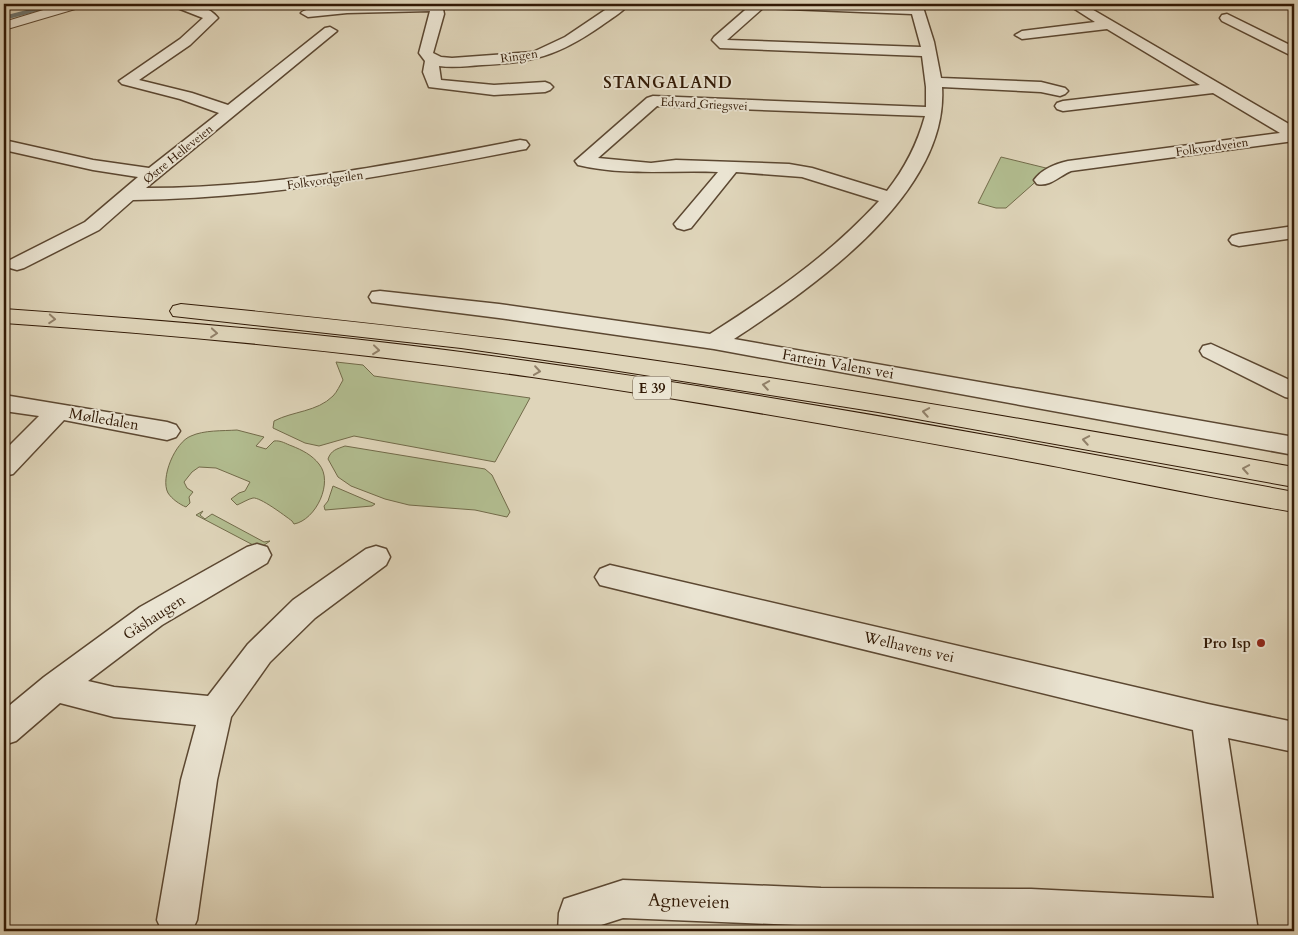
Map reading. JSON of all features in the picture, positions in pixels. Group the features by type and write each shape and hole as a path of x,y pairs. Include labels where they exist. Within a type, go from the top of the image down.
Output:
{"highway":[{"name":"E 39","path":"4,298 264,318 410,334 603,359 896,406 1294,477"},
{"name":"E 39","path":"4,316 328,344 608,380 895,428 1294,502"}],"street":[{"path":"4,26 77,4"},
{"name":"Ringen","path":"433,60 456,63 536,55 549,51 602,19 622,4"},
{"path":"759,4 719,40 725,45 928,52"},
{"path":"714,342 807,279 856,236 890,198 920,156 934,112 933,82 926,36 917,7 876,10 826,5 764,4"},
{"name":"Folkvordveien","path":"1074,4 1294,135"},
{"path":"192,5 208,14 211,18 185,42 127,81 186,96 229,112"},
{"path":"308,13 437,6 426,53 433,60 431,72 434,84 494,90 545,87"},
{"path":"1227,18 1294,53"},
{"path":"1022,35 1108,25"},
{"name":"Østre Helleveien","path":"17,264 92,226 128,194 330,31"},
{"path":"933,82 1041,87 1062,98 1214,88"},
{"name":"Edvard Griegsvei","path":"890,198 806,172 676,165 651,168 584,161 654,101 934,112"},
{"name":"Folkvordveien","path":"1043,180 1055,171 1068,166 1294,135"},
{"path":"4,145 92,165 153,174"},
{"name":"Folkvordgeilen","path":"128,194 157,195 309,183 520,145"},
{"path":"1130,159 1145,170"},
{"path":"684,224 730,167"},
{"path":"1239,240 1294,232"},
{"name":"Fartein Valens vei","path":"380,297 500,311 714,342 1294,446"},
{"path":"1211,351 1294,391"},
{"path":"4,403 59,411"},
{"name":"Mølledalen","path":"4,467 59,411 167,431"},
{"name":"Gåshaugen","path":"4,730 55,686 151,616 257,555"},
{"path":"177,920 199,780 216,712 259,653 304,608 376,557"},
{"name":"Welhavens vei","path":"610,577 1294,737"},
{"path":"55,686 114,702 216,712"},
{"path":"1208,718 1238,925"},
{"name":"Agneveien","path":"578,931 578,913 623,898 821,907 1031,908 1238,925"}],"green space":[{"path":"1001,157 1050,169 1006,208 996,208 978,203"},
{"path":"336,362 363,365 374,376 530,398 495,462 354,436 319,446 305,443 273,428 274,421 320,405 333,396 343,380"},
{"path":"237,430 264,437 256,446 266,449 274,441 281,442 307,453 319,464 325,480 323,490 316,508 302,521 294,524 278,511 256,498 237,505 231,499 245,491 250,482 216,468 199,467 184,482 187,488 193,492 189,497 190,503 186,507 168,493 166,479 170,461 185,440 202,433"},
{"path":"345,446 485,469 492,475 510,512 507,517 475,510 409,505 385,499 351,486 338,477 328,459 333,452"},
{"path":"333,486 375,504 372,506 325,510 324,506 328,501"},
{"path":"203,511 200,515 205,519 212,514 264,542 270,541 260,548 255,546 196,515"}],"waterway":[{"path":"4,18 57,4"}],"place":[{"name":"Pro Isp","path":"1261,643"}],"district":[{"name":"STANGALAND","path":"668,82"}]}
